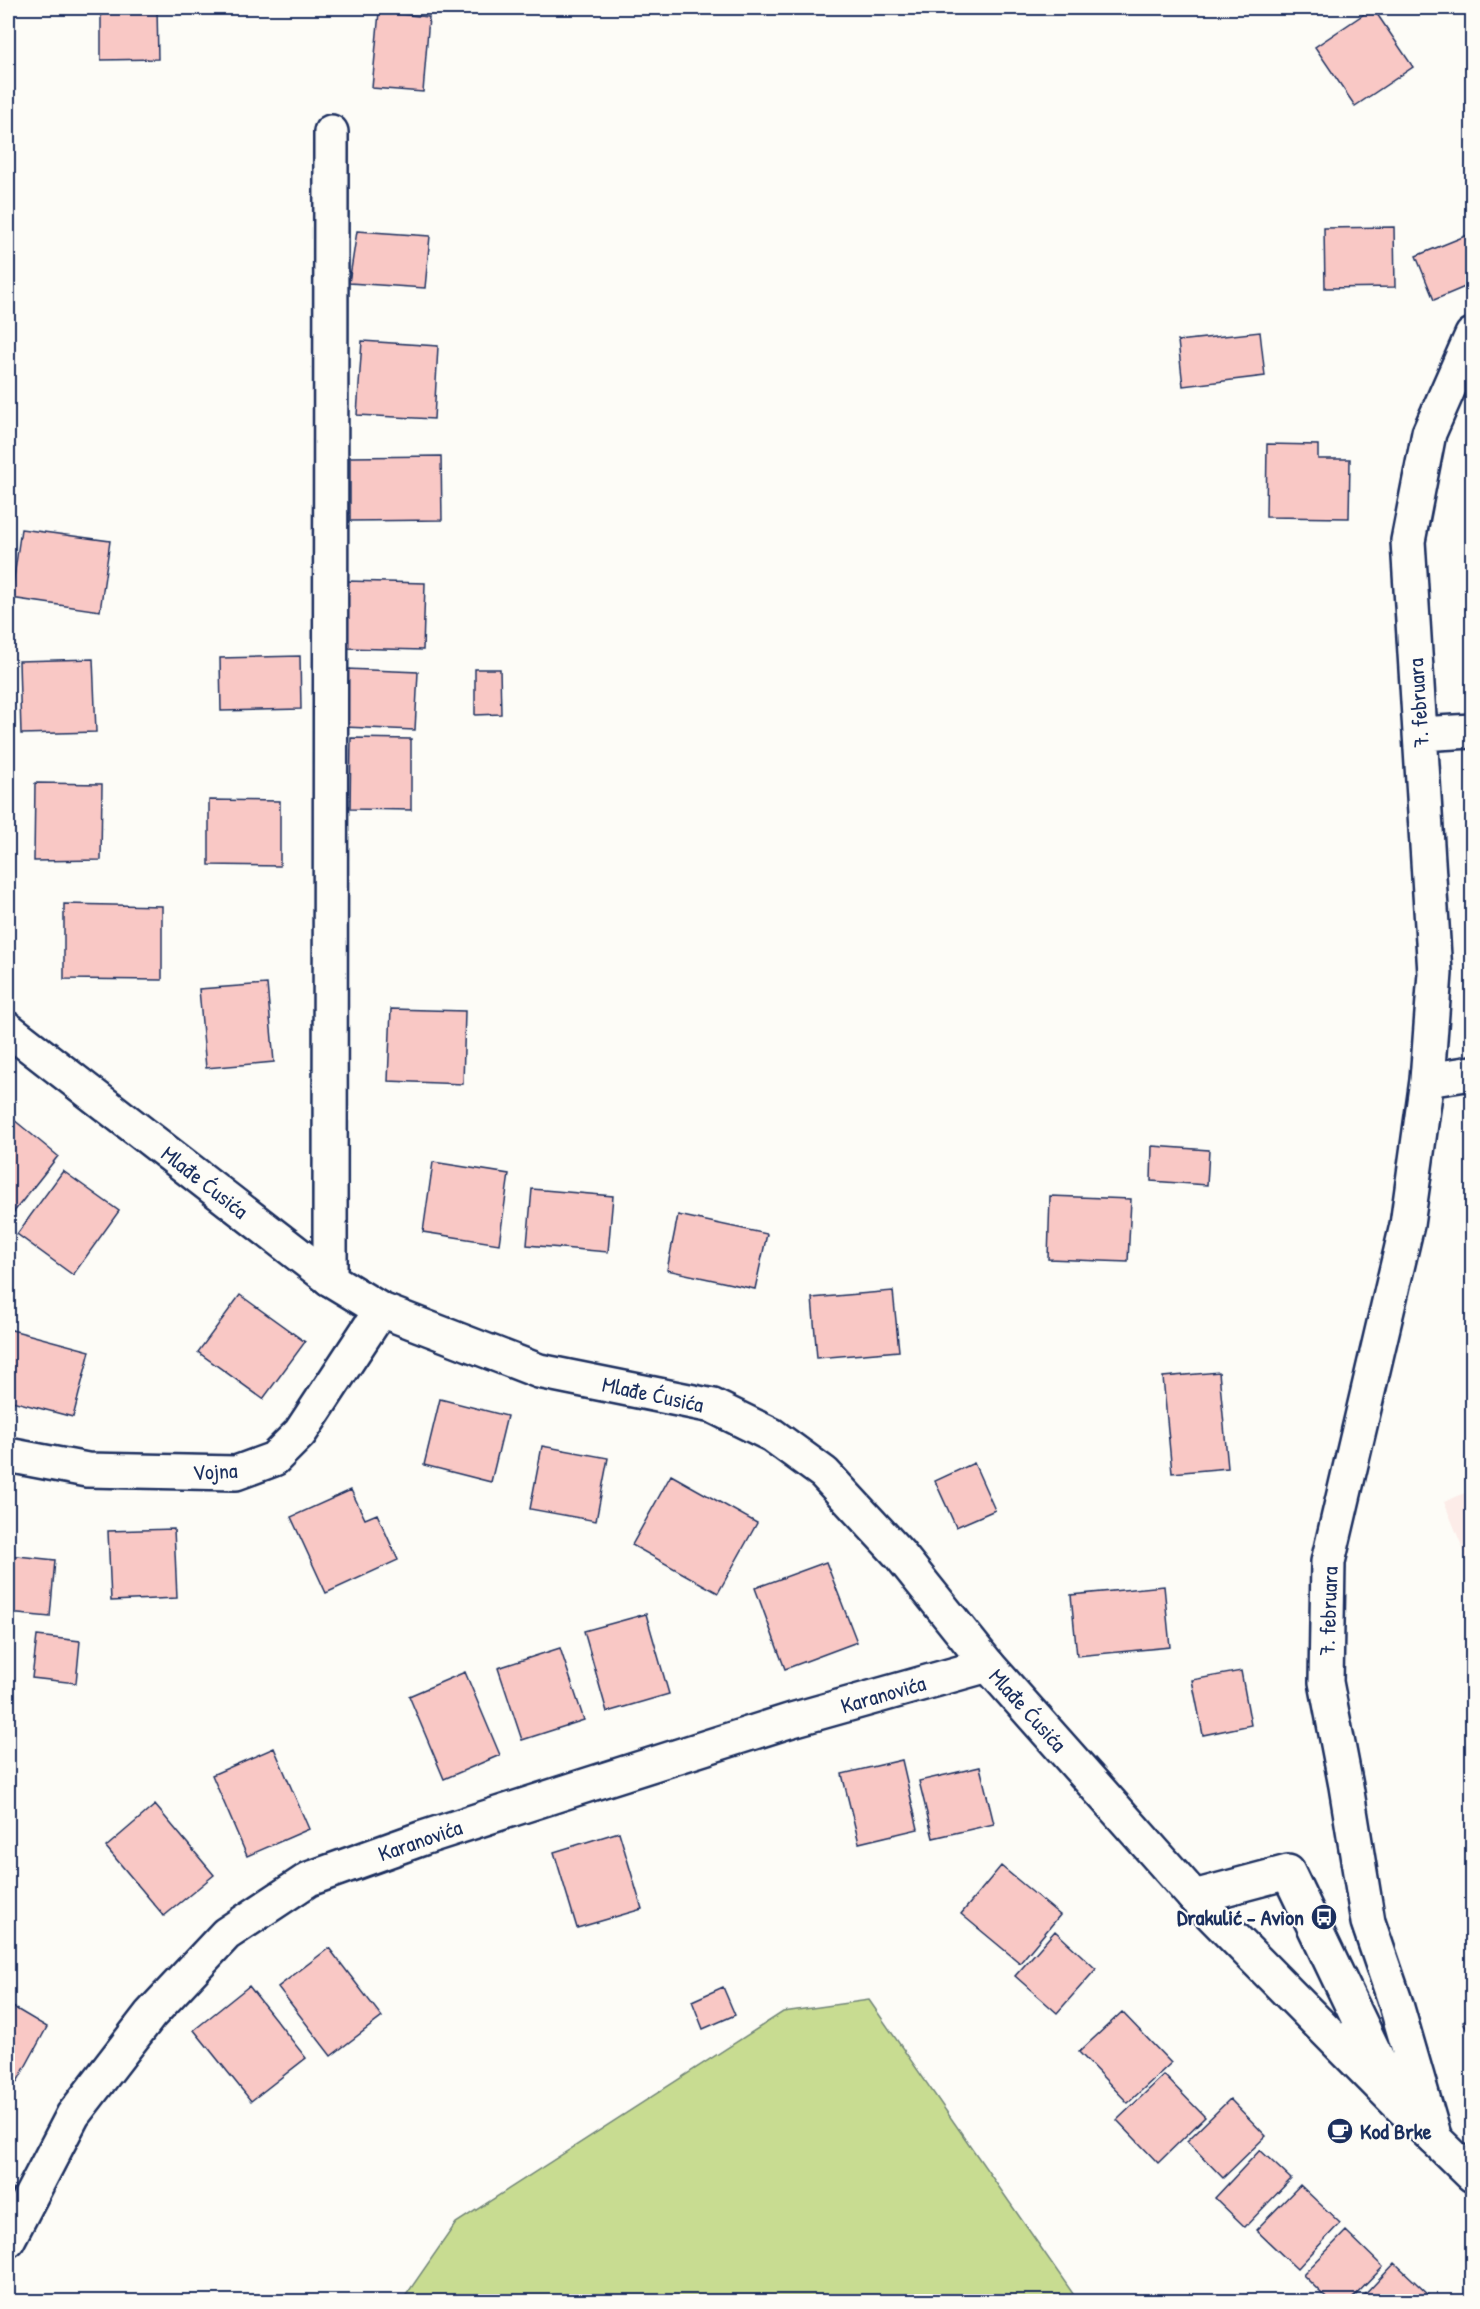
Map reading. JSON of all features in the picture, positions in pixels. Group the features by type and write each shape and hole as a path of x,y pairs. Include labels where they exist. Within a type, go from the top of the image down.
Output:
{"street":[{"path":"330,1279 331,132"},
{"name":"7. februara","path":"1435,2139 1395,2001 1368,1922 1326,1682 1328,1562 1407,1225 1427,1080 1435,973 1408,541 1429,433 1473,335"},
{"path":"1420,734 1473,731"},
{"name":"Mlađe Ćusića","path":"8,1029 330,1279 381,1310 540,1371 713,1406 772,1435 824,1473 900,1555 988,1665 1194,1897 1400,2106 1473,2175"},
{"path":"1427,1080 1473,1073"},
{"name":"Vojna","path":"8,1455 87,1470 236,1473 274,1459 300,1433 381,1310"},
{"name":"Karanovića","path":"8,2240 74,2115 150,2015 226,1934 309,1879 423,1838 575,1788 792,1720 988,1665"},
{"name":"Mlađe Ćusića","path":"1194,1897 1288,1872 1400,2106"}],"shaded area":[{"path":"1472,1490 1472,1571 1444,1502"}],"green space":[{"path":"869,2000 1078,2301 402,2301 456,2223 783,2012"}],"building":[{"path":"101,8 157,8 158,59 101,60"},
{"path":"1373,8 1413,67 1355,106 1315,47"},
{"path":"379,12 429,17 423,92 372,88"},
{"path":"1394,227 1395,287 1325,288 1324,228"},
{"path":"357,231 430,236 425,288 349,283"},
{"path":"1470,234 1472,284 1434,300 1416,256"},
{"path":"1260,332 1265,376 1183,386 1178,341"},
{"path":"362,341 438,346 434,419 357,415"},
{"path":"1267,444 1318,445 1318,459 1350,459 1349,518 1266,517"},
{"path":"441,456 442,520 350,521 350,457"},
{"path":"21,529 110,541 100,611 11,598"},
{"path":"346,581 425,583 423,650 345,648"},
{"path":"300,656 301,709 221,711 220,658"},
{"path":"93,659 96,732 21,734 19,661"},
{"path":"346,669 418,672 415,730 344,727"},
{"path":"475,669 500,669 501,714 475,715"},
{"path":"351,738 411,739 411,810 350,809"},
{"path":"35,783 102,784 101,860 34,861"},
{"path":"209,800 280,801 280,866 209,865"},
{"path":"64,904 162,906 162,980 64,979"},
{"path":"267,984 274,1062 206,1068 199,989"},
{"path":"391,1009 465,1011 463,1084 388,1081"},
{"path":"8,1115 58,1156 9,1218 8,1217"},
{"path":"1152,1146 1209,1150 1207,1185 1151,1181"},
{"path":"433,1162 509,1174 499,1244 423,1232"},
{"path":"63,1171 119,1211 73,1275 17,1234"},
{"path":"532,1189 613,1196 608,1252 527,1245"},
{"path":"1050,1196 1131,1199 1128,1262 1048,1259"},
{"path":"678,1215 767,1234 755,1289 667,1270"},
{"path":"893,1291 899,1351 817,1358 812,1298"},
{"path":"240,1295 305,1342 263,1399 198,1352"},
{"path":"8,1329 90,1351 73,1417 8,1400"},
{"path":"1219,1372 1228,1468 1172,1473 1163,1377"},
{"path":"440,1399 507,1416 491,1482 424,1465"},
{"path":"542,1446 608,1458 596,1521 530,1509"},
{"path":"974,1463 995,1510 956,1527 935,1481"},
{"path":"671,1475 757,1523 718,1593 632,1545"},
{"path":"351,1490 365,1519 377,1514 398,1560 326,1593 291,1517"},
{"path":"174,1529 177,1598 111,1601 108,1531"},
{"path":"8,1555 55,1560 50,1617 8,1613"},
{"path":"826,1562 857,1642 785,1669 755,1588"},
{"path":"1164,1586 1170,1647 1077,1656 1071,1595"},
{"path":"646,1614 669,1694 607,1712 584,1631"},
{"path":"37,1636 80,1641 76,1683 32,1678"},
{"path":"560,1648 584,1720 522,1740 498,1668"},
{"path":"1241,1671 1251,1725 1203,1735 1192,1680"},
{"path":"465,1672 500,1755 444,1779 409,1696"},
{"path":"274,1748 309,1829 247,1856 212,1775"},
{"path":"902,1760 918,1829 859,1843 842,1774"},
{"path":"980,1767 994,1824 933,1838 919,1781"},
{"path":"155,1805 214,1875 164,1916 106,1847"},
{"path":"619,1832 642,1909 577,1928 554,1852"},
{"path":"1001,1866 1060,1915 1020,1963 961,1914"},
{"path":"1055,1931 1096,1969 1057,2013 1015,1976"},
{"path":"329,1948 382,2017 331,2056 278,1987"},
{"path":"249,1986 306,2058 251,2101 194,2030"},
{"path":"723,1987 735,2015 703,2029 692,2001"},
{"path":"8,2004 47,2027 17,2082 8,2077"},
{"path":"1122,2012 1171,2063 1128,2103 1079,2052"},
{"path":"1472,2016 1472,2041 1463,2021"},
{"path":"1164,2075 1205,2117 1158,2163 1117,2120"},
{"path":"1230,2099 1266,2136 1223,2178 1187,2141"},
{"path":"1260,2150 1291,2179 1245,2227 1215,2198"},
{"path":"1300,2185 1340,2223 1297,2269 1256,2230"},
{"path":"1346,2231 1383,2267 1349,2302 1330,2302 1303,2275"},
{"path":"1395,2263 1433,2299 1430,2302 1358,2302"}],"place":[{"name":"Drakulić - Avion","path":"1324,1917"},
{"name":"Kod Brke","path":"1340,2131"}]}
